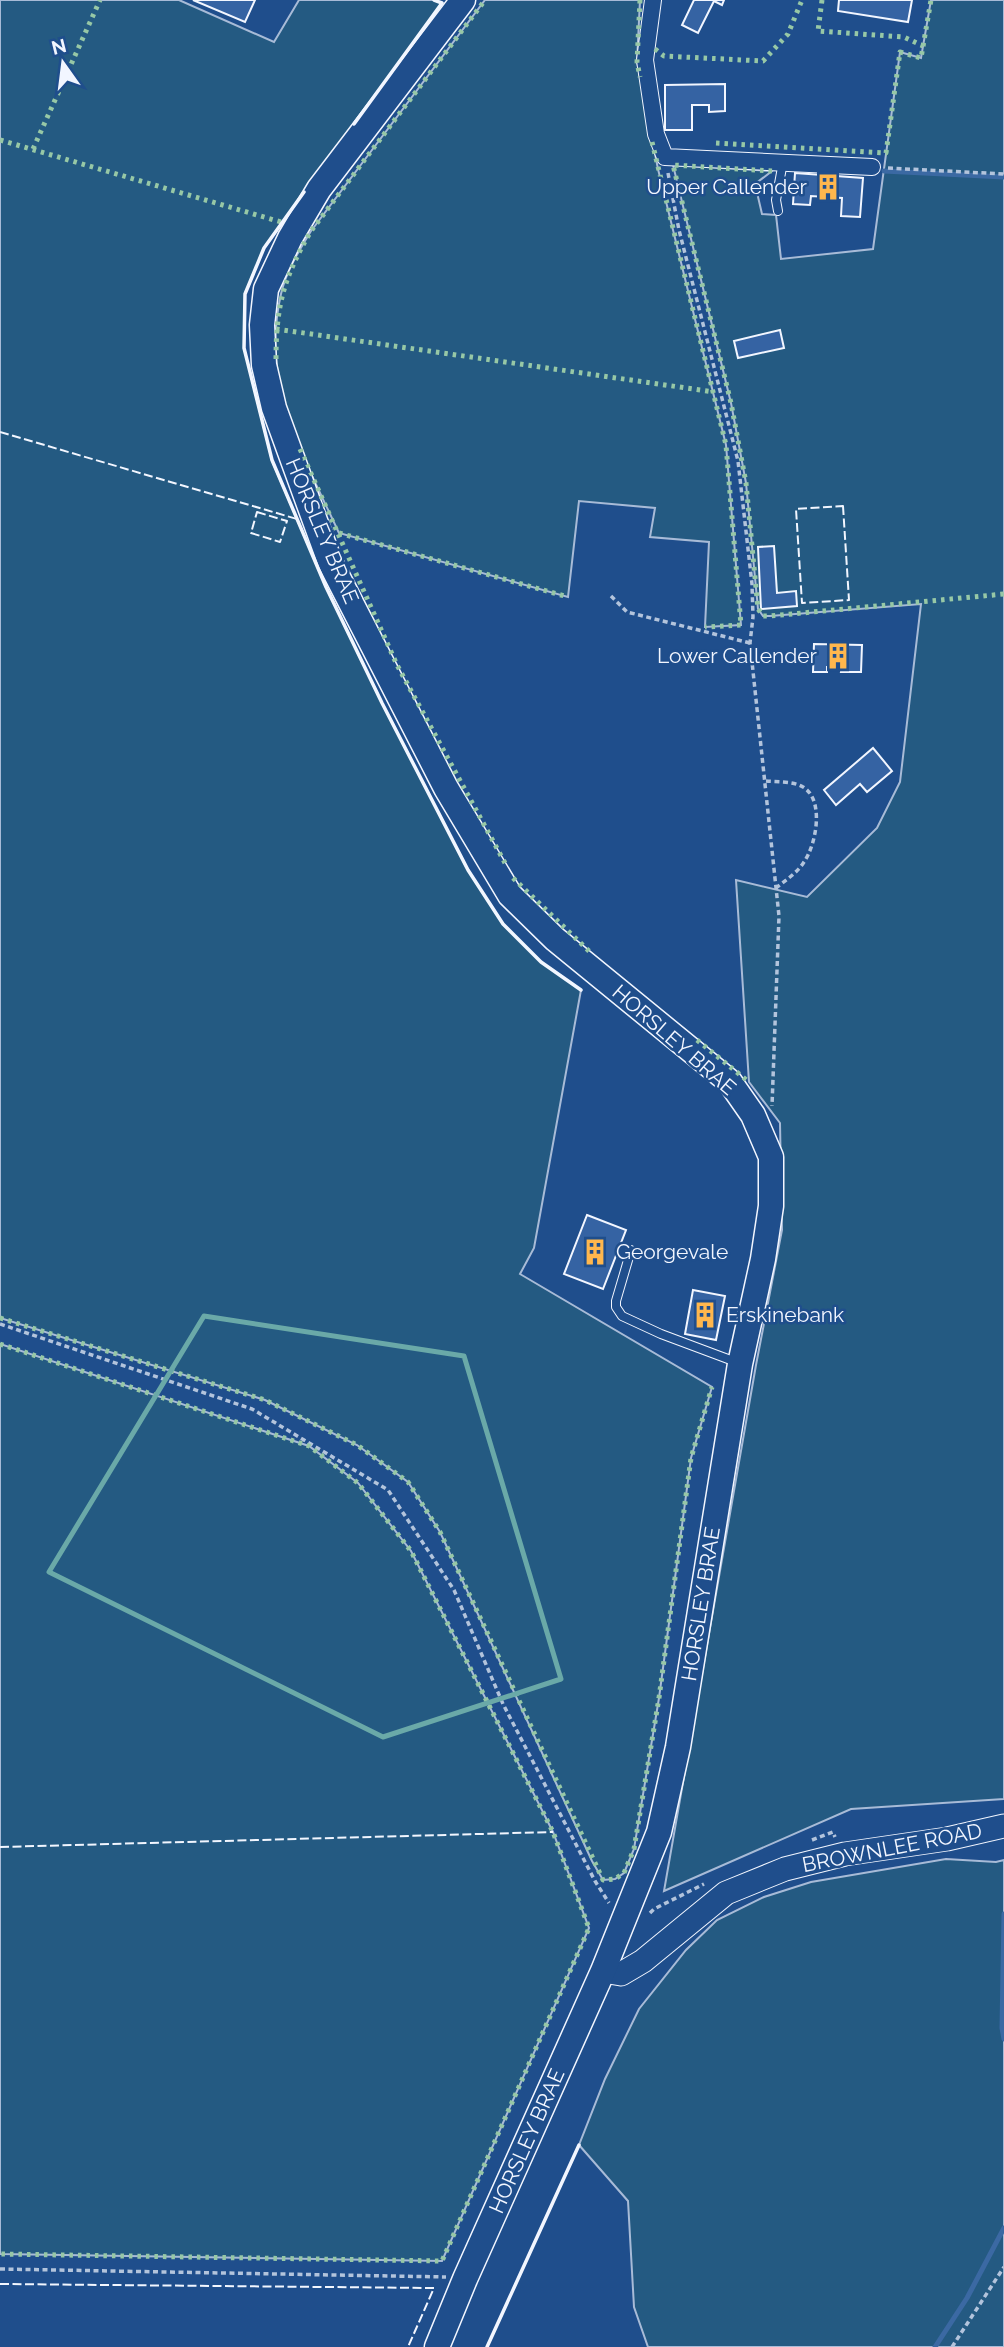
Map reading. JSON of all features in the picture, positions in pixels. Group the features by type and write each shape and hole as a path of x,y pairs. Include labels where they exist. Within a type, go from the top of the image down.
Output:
{"main road":[{"name":"HORSLEY BRAE","path":"437,2347 603,1971 659,1832 678,1747 740,1364 772,1206 771,1157 754,1115 730,1082 555,939 510,895 446,788 330,562 274,408 264,365 262,325 266,289 289,238 320,189 463,0"},
{"name":"BROWNLEE ROAD","path":"603,1971 621,1974 643,1961 726,1893 785,1869 845,1854 947,1839 1004,1826"}],"street":[{"path":"653,0 645,60 656,134 665,157 872,167"}],"lane":[{"path":"778,211 776,200 783,162"},
{"path":"631,1250 616,1301 616,1307 622,1316 740,1364"}],"path":[{"path":"665,157 679,230 738,461 752,584 754,617 750,643 779,916 772,1117"},
{"path":"872,167 1004,174"},
{"path":"611,596 626,612 750,643"},
{"path":"765,781 805,787 816,808 816,822 806,860 797,872 776,888"},
{"path":"0,1324 251,1409 388,1490 454,1590 503,1704 595,1881 608,1903 625,1913"},
{"path":"952,2347 1004,2267"},
{"path":"0,2269 467,2276"}],"highlighted area":[{"path":"204,1316 464,1356 561,1679 383,1737 49,1572"}],"shaded area":[{"path":"0,0 179,0 274,42 299,0 434,0 442,3 264,248 245,294 244,348 272,461 326,587 468,870 503,924 541,962 581,990 534,1248 520,1274 712,1387 691,1458 659,1698 634,1849 624,1873 615,1879 603,1880 592,1861 440,1532 408,1482 357,1445 265,1400 0,1318"},
{"path":"485,0 640,0 637,62 658,169 726,445 741,625 705,627 709,542 650,537 655,508 579,501 568,597 339,533 299,446 280,389 276,358 276,327 286,277 311,231"},
{"path":"931,0 1004,0 1004,1799 851,1809 664,1891 782,1230 780,1123 749,1082 736,880 807,897 877,828 900,782 921,604 770,616 763,616 758,609 746,483 731,403 673,165 772,171 755,184 762,214 776,215 781,259 873,249 900,52 921,58"},
{"path":"0,1344 309,1446 358,1483 411,1551 553,1832 589,1928 442,2261 0,2254"},
{"path":"946,1859 996,1862 1004,1860 1004,2347 648,2347 634,2307 628,2201 579,2145 605,2079 639,2009 686,1950 717,1920 764,1897 811,1882"}],"building":[{"path":"193,0 255,0 245,22"},
{"path":"694,0 724,0 722,5 714,1 698,33 682,25"},
{"path":"839,0 912,0 908,22 838,11"},
{"path":"725,84 725,111 709,112 709,105 692,105 692,130 665,130 665,85"},
{"name":"Upper Callender","path":"795,173 863,178 860,217 841,216 842,198 811,196 810,205 793,204"},
{"path":"780,330 784,348 738,358 734,341"},
{"path":"774,546 777,593 796,591 797,606 761,609 758,547"},
{"name":"Lower Callender","path":"814,644 862,645 861,672 841,672 842,667 827,667 827,672 813,672"},
{"path":"873,748 892,771 867,792 860,784 836,805 824,790"},
{"name":"Georgevale","path":"587,1215 626,1230 603,1289 564,1274"},
{"name":"Erskinebank","path":"693,1290 725,1296 716,1340 685,1334"}],"waterway":[{"path":"884,171 1004,177"},
{"path":"1004,1914 1004,2039"},
{"path":"935,2347 967,2298 1004,2228"}],"hedge":[{"path":"33,149 100,0"},
{"path":"276,359 283,292 294,263 311,231 485,0"},
{"path":"640,0 637,62 640,77"},
{"path":"655,49 664,56 763,61 788,34 802,0"},
{"path":"822,0 818,31 904,37 923,46"},
{"path":"716,143 886,153 900,52 921,58 931,0"},
{"path":"0,140 281,222"},
{"path":"652,142 726,445 741,625 705,627"},
{"path":"772,171 673,165 731,403 746,483 758,609 763,616 770,616 1004,594"},
{"path":"276,329 714,392"},
{"path":"300,449 397,665 505,863"},
{"path":"339,533 568,597"},
{"path":"513,878 592,954"},
{"path":"697,1040 749,1082"},
{"path":"0,1318 265,1400 357,1445 408,1482 440,1532 603,1880 615,1879 624,1873 634,1849 659,1698 691,1458 712,1387"},
{"path":"0,1344 309,1446 358,1483 411,1551 553,1832 589,1928 442,2261 0,2254"}],"fence":[{"path":"0,432 297,519"},
{"path":"843,506 849,600 802,603 796,509 843,506"},
{"path":"257,512 287,521 280,542 251,533 257,512"},
{"path":"0,1847 553,1832"},
{"path":"0,2284 434,2288 408,2347"}],"wall":[{"path":"354,124 442,3 434,0"},
{"path":"304,192 264,248 245,294 244,348 272,460 326,587 468,870 503,924 541,962 581,990"},
{"path":"487,2347 579,2145"}],"place":[{"name":"Upper Callender","path":"828,187"},
{"name":"Lower Callender","path":"838,656"},
{"name":"Georgevale","path":"595,1252"},
{"name":"Erskinebank","path":"705,1315"}]}
